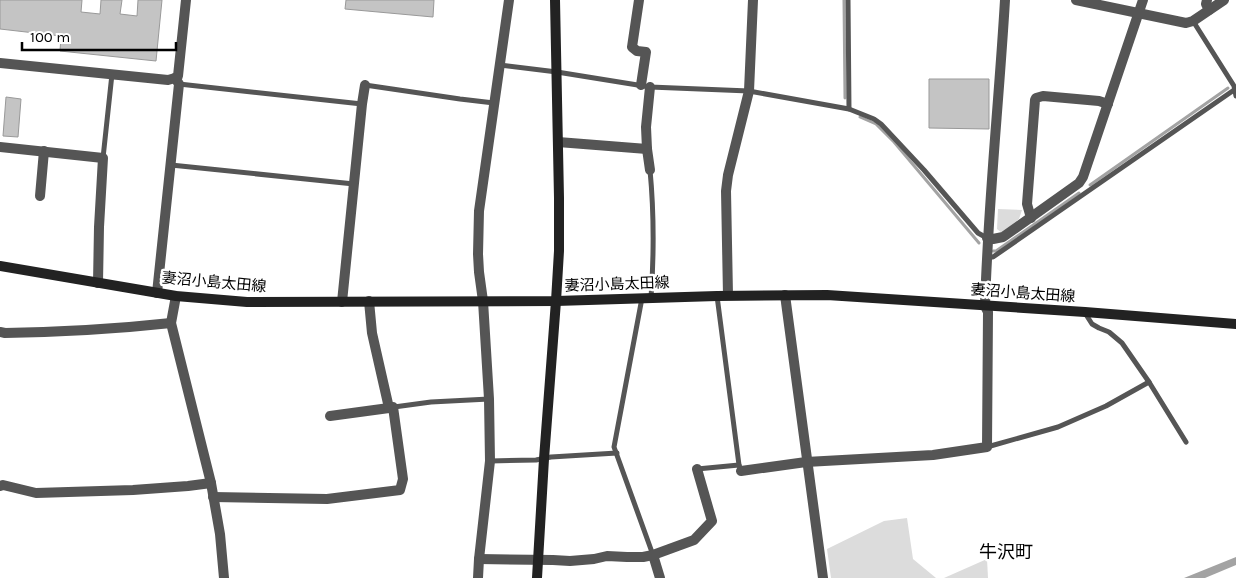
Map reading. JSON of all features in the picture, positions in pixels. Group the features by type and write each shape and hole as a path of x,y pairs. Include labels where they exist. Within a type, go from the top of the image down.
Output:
{"main road":[{"path":"537,578 556,301 560,198 555,0"},
{"name":"妻沼小島太田線","path":"0,266 176,296 247,302 556,301 728,295 827,295 1236,324"}],"street":[{"path":"157,293 186,0"},
{"path":"478,578 490,461 489,399 483,301 479,272 479,211 509,0"},
{"path":"639,0 632,47 637,51 646,52 646,127 650,170"},
{"path":"728,295 726,190 749,91 753,0"},
{"path":"740,468 806,462 933,455 987,447 988,312 985,306 986,257 1004,0"},
{"path":"1076,0 1186,22 1193,21 1208,5 1224,0"},
{"path":"987,238 1003,237 1079,183 1083,177 1143,0"},
{"path":"0,63 177,81"},
{"path":"342,302 365,85"},
{"path":"1030,218 1027,204 1036,98 1042,96 1099,101 1108,104"},
{"path":"558,142 647,149"},
{"path":"0,147 103,158 98,283"},
{"path":"40,196 44,151"},
{"path":"785,295 822,578"},
{"path":"176,296 171,323 211,483 220,534 224,578"},
{"path":"213,497 327,499 400,490 403,479 391,408 372,333 369,301"},
{"path":"0,332 49,332 171,323"},
{"path":"330,416 391,408"},
{"path":"479,559 579,561 607,556 653,555 694,540 712,521 697,469"},
{"path":"0,486 36,493 133,490 211,483"},
{"path":"653,555 660,578"}],"lane":[{"path":"848,0 849,109"},
{"path":"986,257 992,257 1235,93 1234,86 1193,21"},
{"path":"500,65 646,86 749,91 849,109 874,119 881,124 924,170 978,233 987,238"},
{"path":"103,158 112,74"},
{"path":"177,81 362,104"},
{"path":"365,85 494,103"},
{"path":"171,165 354,184"},
{"path":"650,170 653,274 614,447 653,555"},
{"path":"697,469 740,468 717,296"},
{"path":"1085,312 1092,324 1109,332 1122,343 1149,382 1186,442"},
{"path":"987,447 1058,427 1106,406 1149,382"},
{"path":"391,408 431,402 489,399"},
{"path":"490,461 536,460 551,457 617,453"}],"shaded area":[{"path":"998,209 1022,210 1019,219 1002,233 997,229"},
{"path":"907,518 913,559 936,578 831,578 827,549 884,521"},
{"path":"1236,557 1236,565 1205,578 1184,578"},
{"path":"987,559 988,578 944,578"}],"building":[{"path":"0,0 82,0 81,12 100,14 101,0 122,0 120,14 137,16 138,0 162,0 156,61 60,51 61,36 0,29"},
{"path":"346,0 434,0 433,17 345,9"},
{"path":"929,79 989,79 989,129 929,128"},
{"path":"6,97 21,99 18,137 3,136"}],"waterway":[{"path":"844,0 845,98"},
{"path":"1090,185 1228,88"},
{"path":"860,117 876,124 894,142 979,243"},
{"path":"993,251 996,251 1079,193"}],"district":[{"name":"牛沢町","path":"1006,552"}]}
